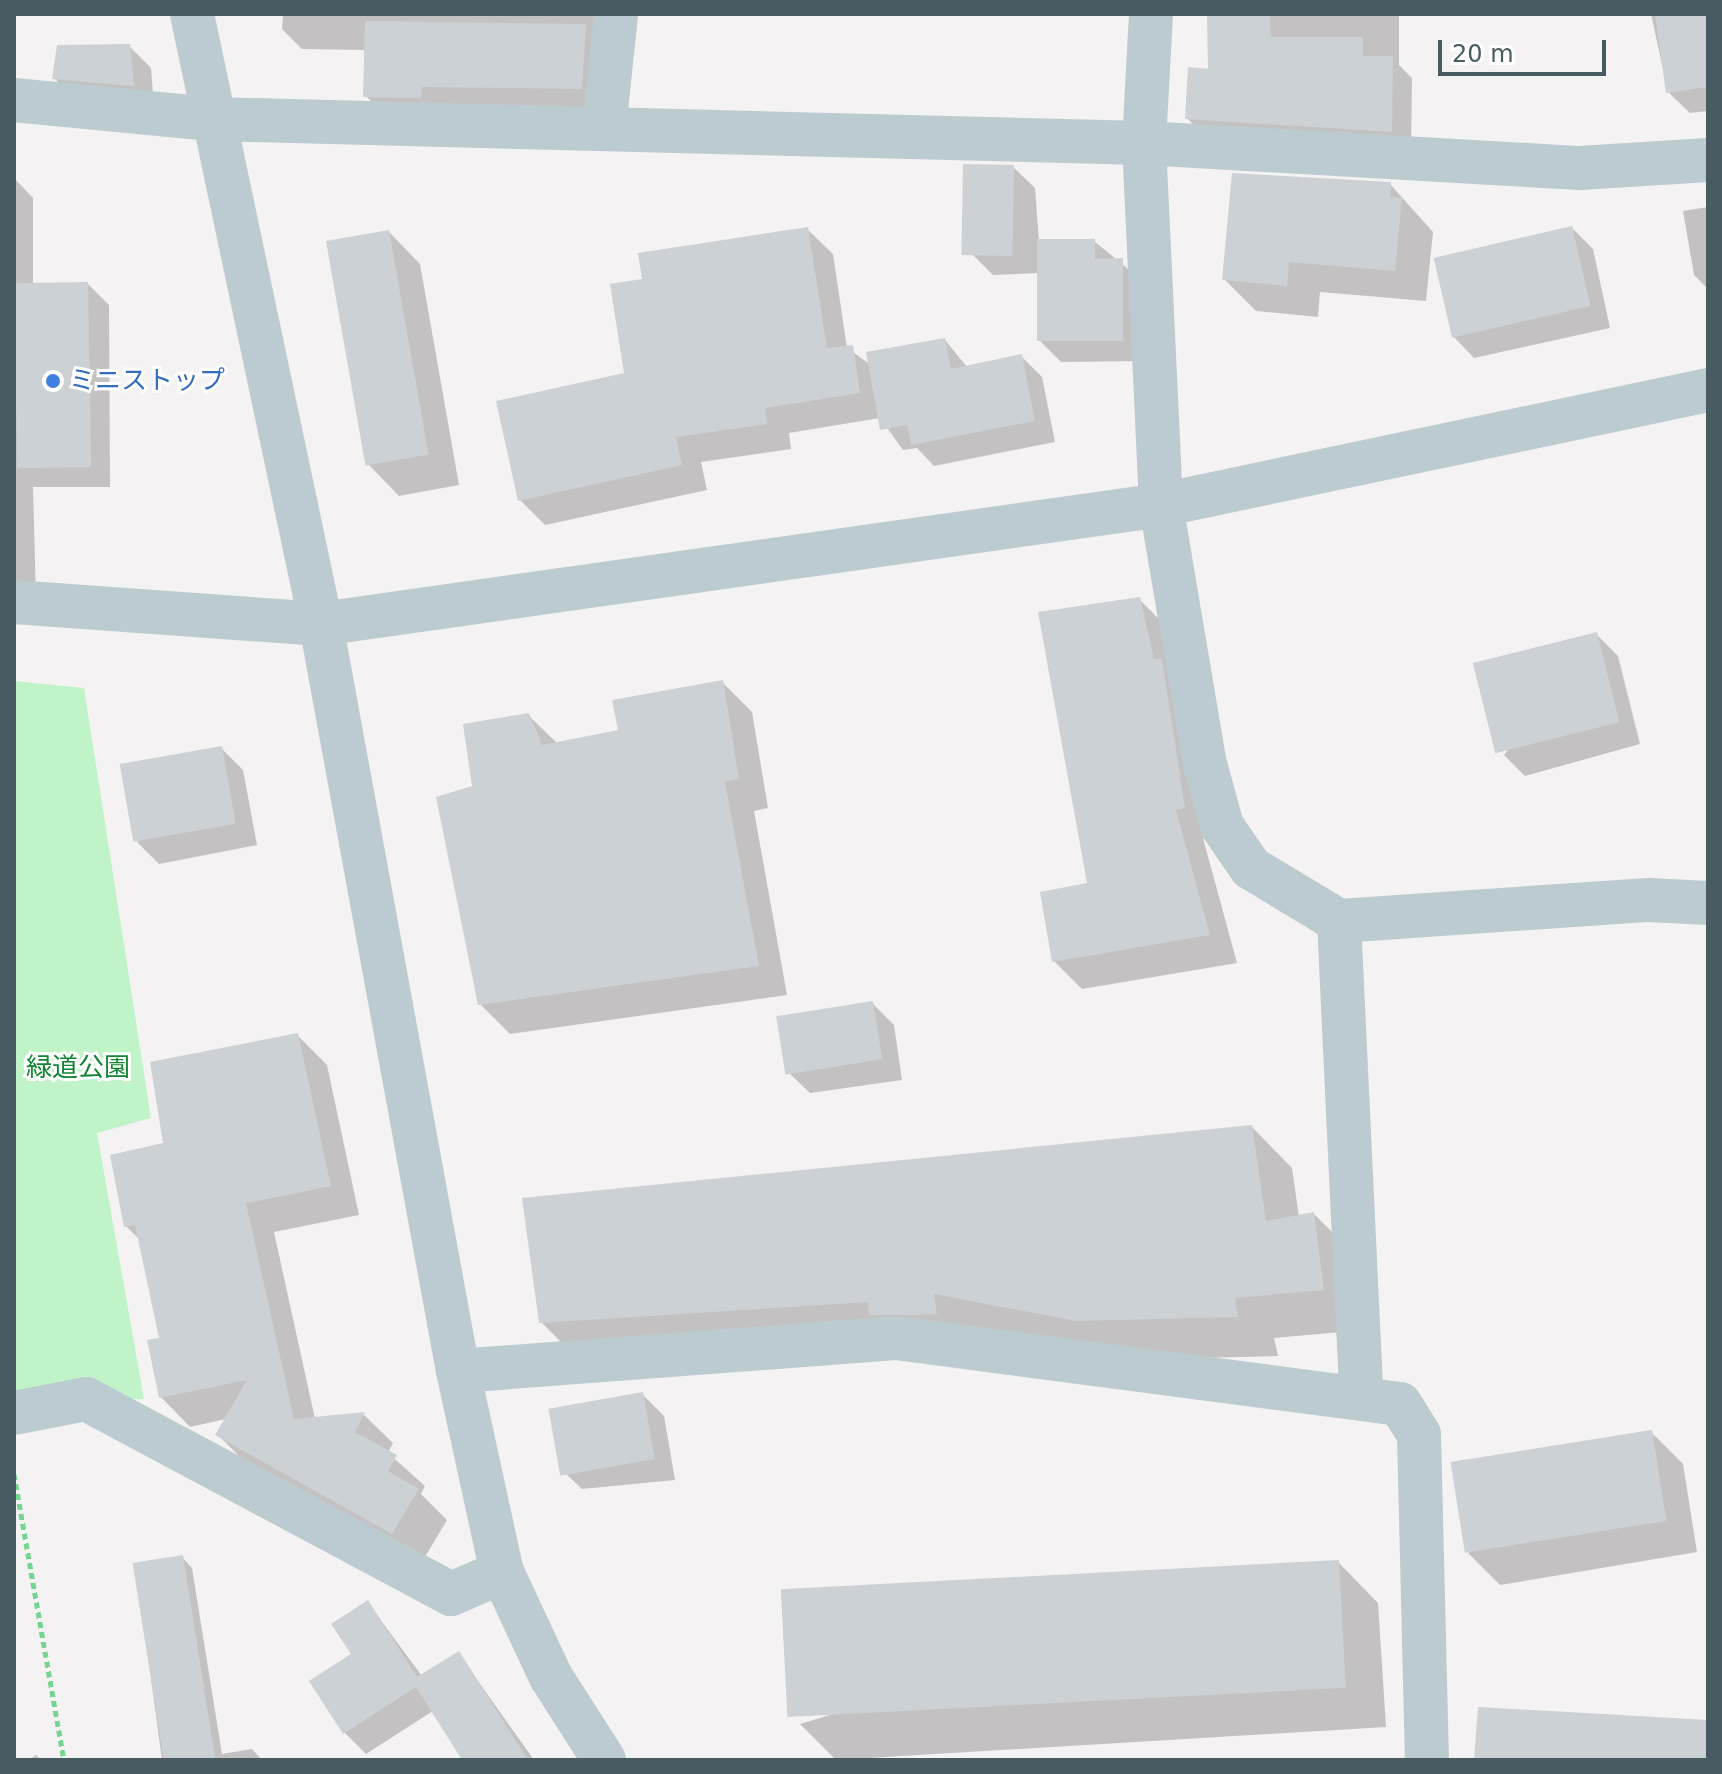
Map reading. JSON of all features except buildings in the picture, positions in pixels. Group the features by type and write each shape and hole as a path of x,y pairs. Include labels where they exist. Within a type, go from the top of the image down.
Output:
{"street":[{"path":"192,14 211,119 321,624 458,1371 502,1572 551,1677 604,1760"},
{"path":"604,129 616,14"},
{"path":"1151,14 1144,143 1161,505 1205,764 1222,826 1251,868 1339,921 1649,900 1708,903"},
{"path":"14,100 211,119 1144,143 1580,168 1708,160"},
{"path":"14,602 321,624 1161,505 1708,390"},
{"path":"1339,921 1361,1395"},
{"path":"458,1371 896,1338 1361,1395 1400,1404 1419,1435 1427,1760"},
{"path":"14,1413 86,1399 451,1594 502,1572"}],"path":[{"path":"14,1474 64,1760"}],"green space":[{"name":"緑道公園","path":"14,681 84,688 151,1118 97,1133 144,1399 14,1401"}],"place":[{"name":"ミニストップ","path":"53,381"}]}
